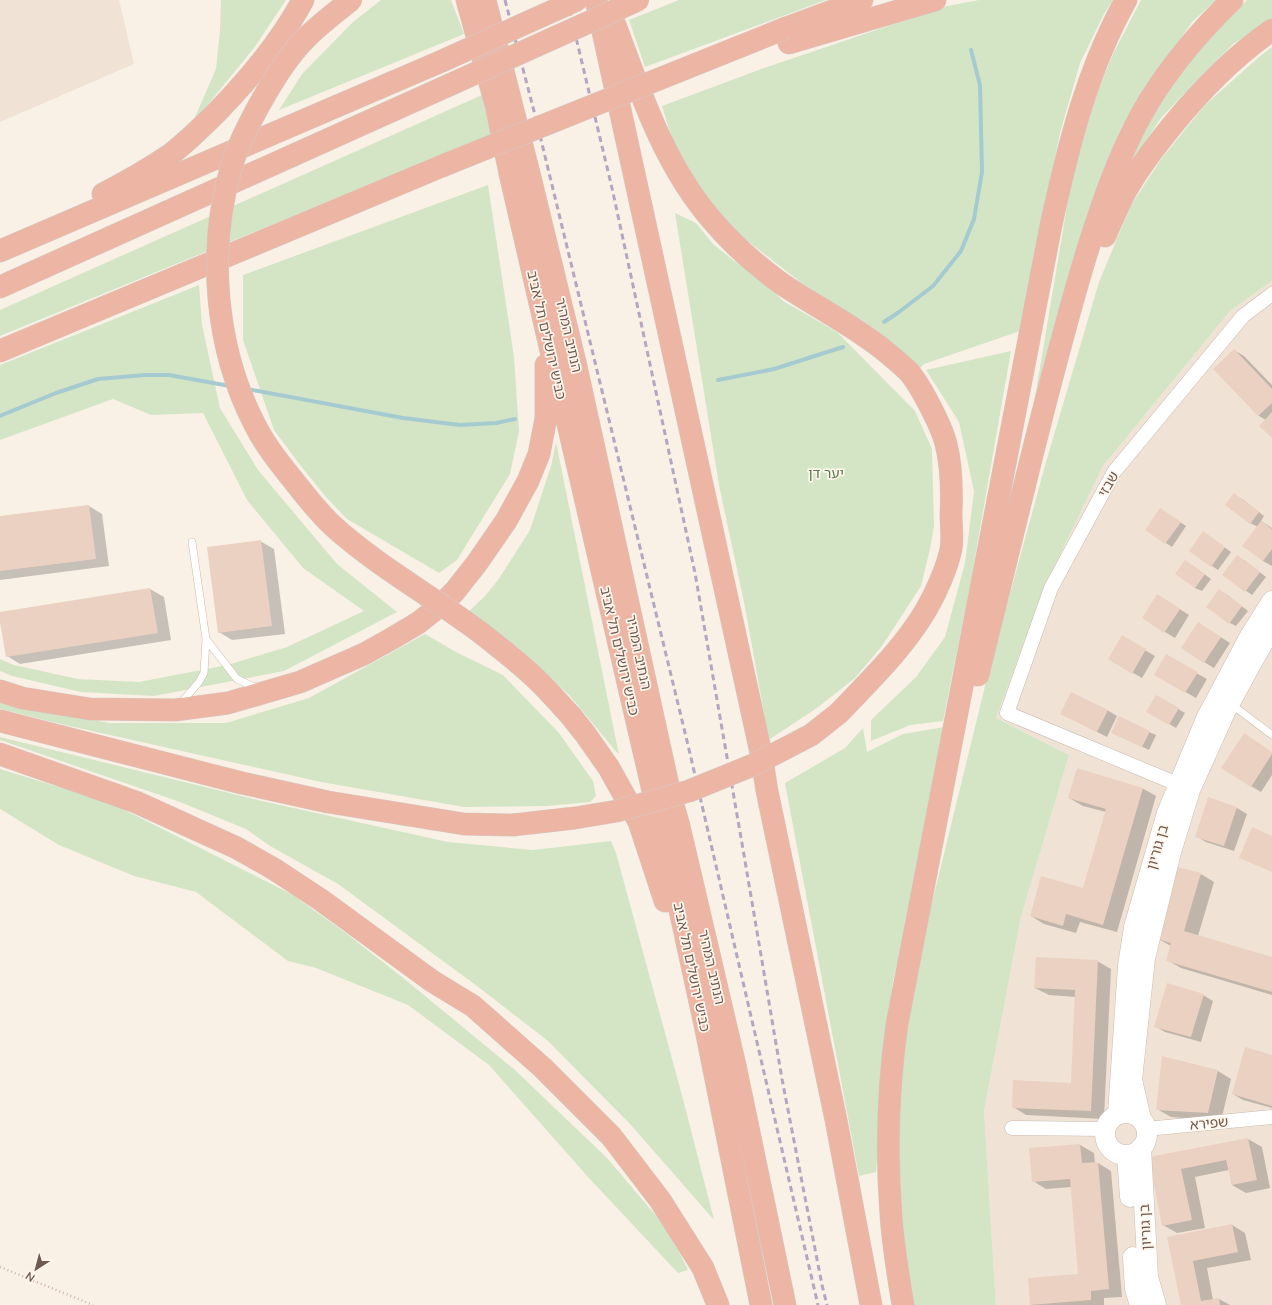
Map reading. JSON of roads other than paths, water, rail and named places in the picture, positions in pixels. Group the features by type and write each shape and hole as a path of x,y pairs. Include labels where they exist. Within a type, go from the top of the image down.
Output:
{"highway":[{"path":"0,246 106,192 170,154 185,142 233,95 262,63 282,35 303,0"},
{"path":"351,0 305,39 286,64 264,97 243,136 232,167 220,222 219,279 220,307 225,338 238,385 256,426 272,452 309,500 332,525 364,552 514,658 571,716 586,735 609,768 639,822 705,1025"},
{"name":"כביש ירושלים תל אביב","path":"467,0 496,104 510,174 669,860 705,1025 724,1067 761,1305"},
{"name":"הנתיב המהיר","path":"485,0 576,366 670,794 679,826 724,1067 785,1305"},
{"path":"0,251 442,61 577,0"},
{"path":"596,0 761,753 767,791 836,1120 871,1305"},
{"path":"0,720 242,783 328,802 464,824 513,825 575,818 617,811 689,791 753,765 811,734 839,713 882,668 906,640 926,609 940,581 951,548 952,506 950,465 946,441 927,402 908,372 861,333 782,283 758,264 726,235 699,204 678,173 656,130 605,0"},
{"path":"0,287 638,0"},
{"path":"0,351 442,166 639,87 787,35 862,0"},
{"path":"787,35 935,0"},
{"path":"903,1305 894,1251 889,1180 890,1087 892,1056 897,1024 1038,288 1064,168 1074,130 1097,61 1126,0"},
{"path":"910,954 1021,498 1067,319 1099,214 1113,176 1142,115 1160,86 1196,37 1232,0"},
{"path":"1021,498 1061,377 1099,252 1124,194 1138,170 1160,140 1200,92 1246,49 1272,30"},
{"path":"0,691 22,698 90,709 174,710 228,703 300,682 364,654 418,623 455,591 477,563 506,521 528,481 539,454 546,418 546,326"},
{"path":"0,754 136,802 237,848 274,869 321,900 432,981 473,1006 543,1068 611,1136 660,1200 703,1268 718,1305"}],"street":[{"name":"שבזי","path":"1185,787 1007,713 1051,588 1114,472 1243,316 1272,294"},
{"name":"בן גוריון","path":"1144,1124 1132,1080 1145,958 1185,787 1206,720 1250,636 1272,601"},
{"name":"בן גוריון","path":"1118,1114 1128,966 1134,927 1167,813 1185,787 1272,628"},
{"path":"1130,1113 1144,1124 1146,1141 1134,1152 1121,1154 1115,1152 1106,1142 1105,1129 1112,1118 1118,1114 1130,1113"},
{"name":"שפירא","path":"1144,1124 1272,1117"},
{"path":"1012,1128 1105,1129"},
{"name":"בן גוריון","path":"1134,1152 1135,1289 1140,1305"},
{"name":"בן גוריון","path":"1134,1152 1148,1277 1156,1305"}],"lane":[{"path":"174,710 199,682 204,673 206,640 192,542"},
{"path":"206,640 237,679 252,686 284,687"},
{"path":"1230,703 1272,735"}],"waterway":[{"path":"884,322 933,286 961,251 974,219 982,172 980,85 971,50"},
{"path":"718,380 774,369 843,347"},
{"path":"0,416 56,393 98,379 145,375 169,375 230,386"},
{"path":"247,389 403,418 460,425 496,423 515,419"}],"railway":[{"path":"505,0 535,115 688,745 818,1305"},
{"path":"567,0 612,188 695,573 782,1079 827,1305"}],"park label":[{"name":"יער דן","path":"826,473"}]}
